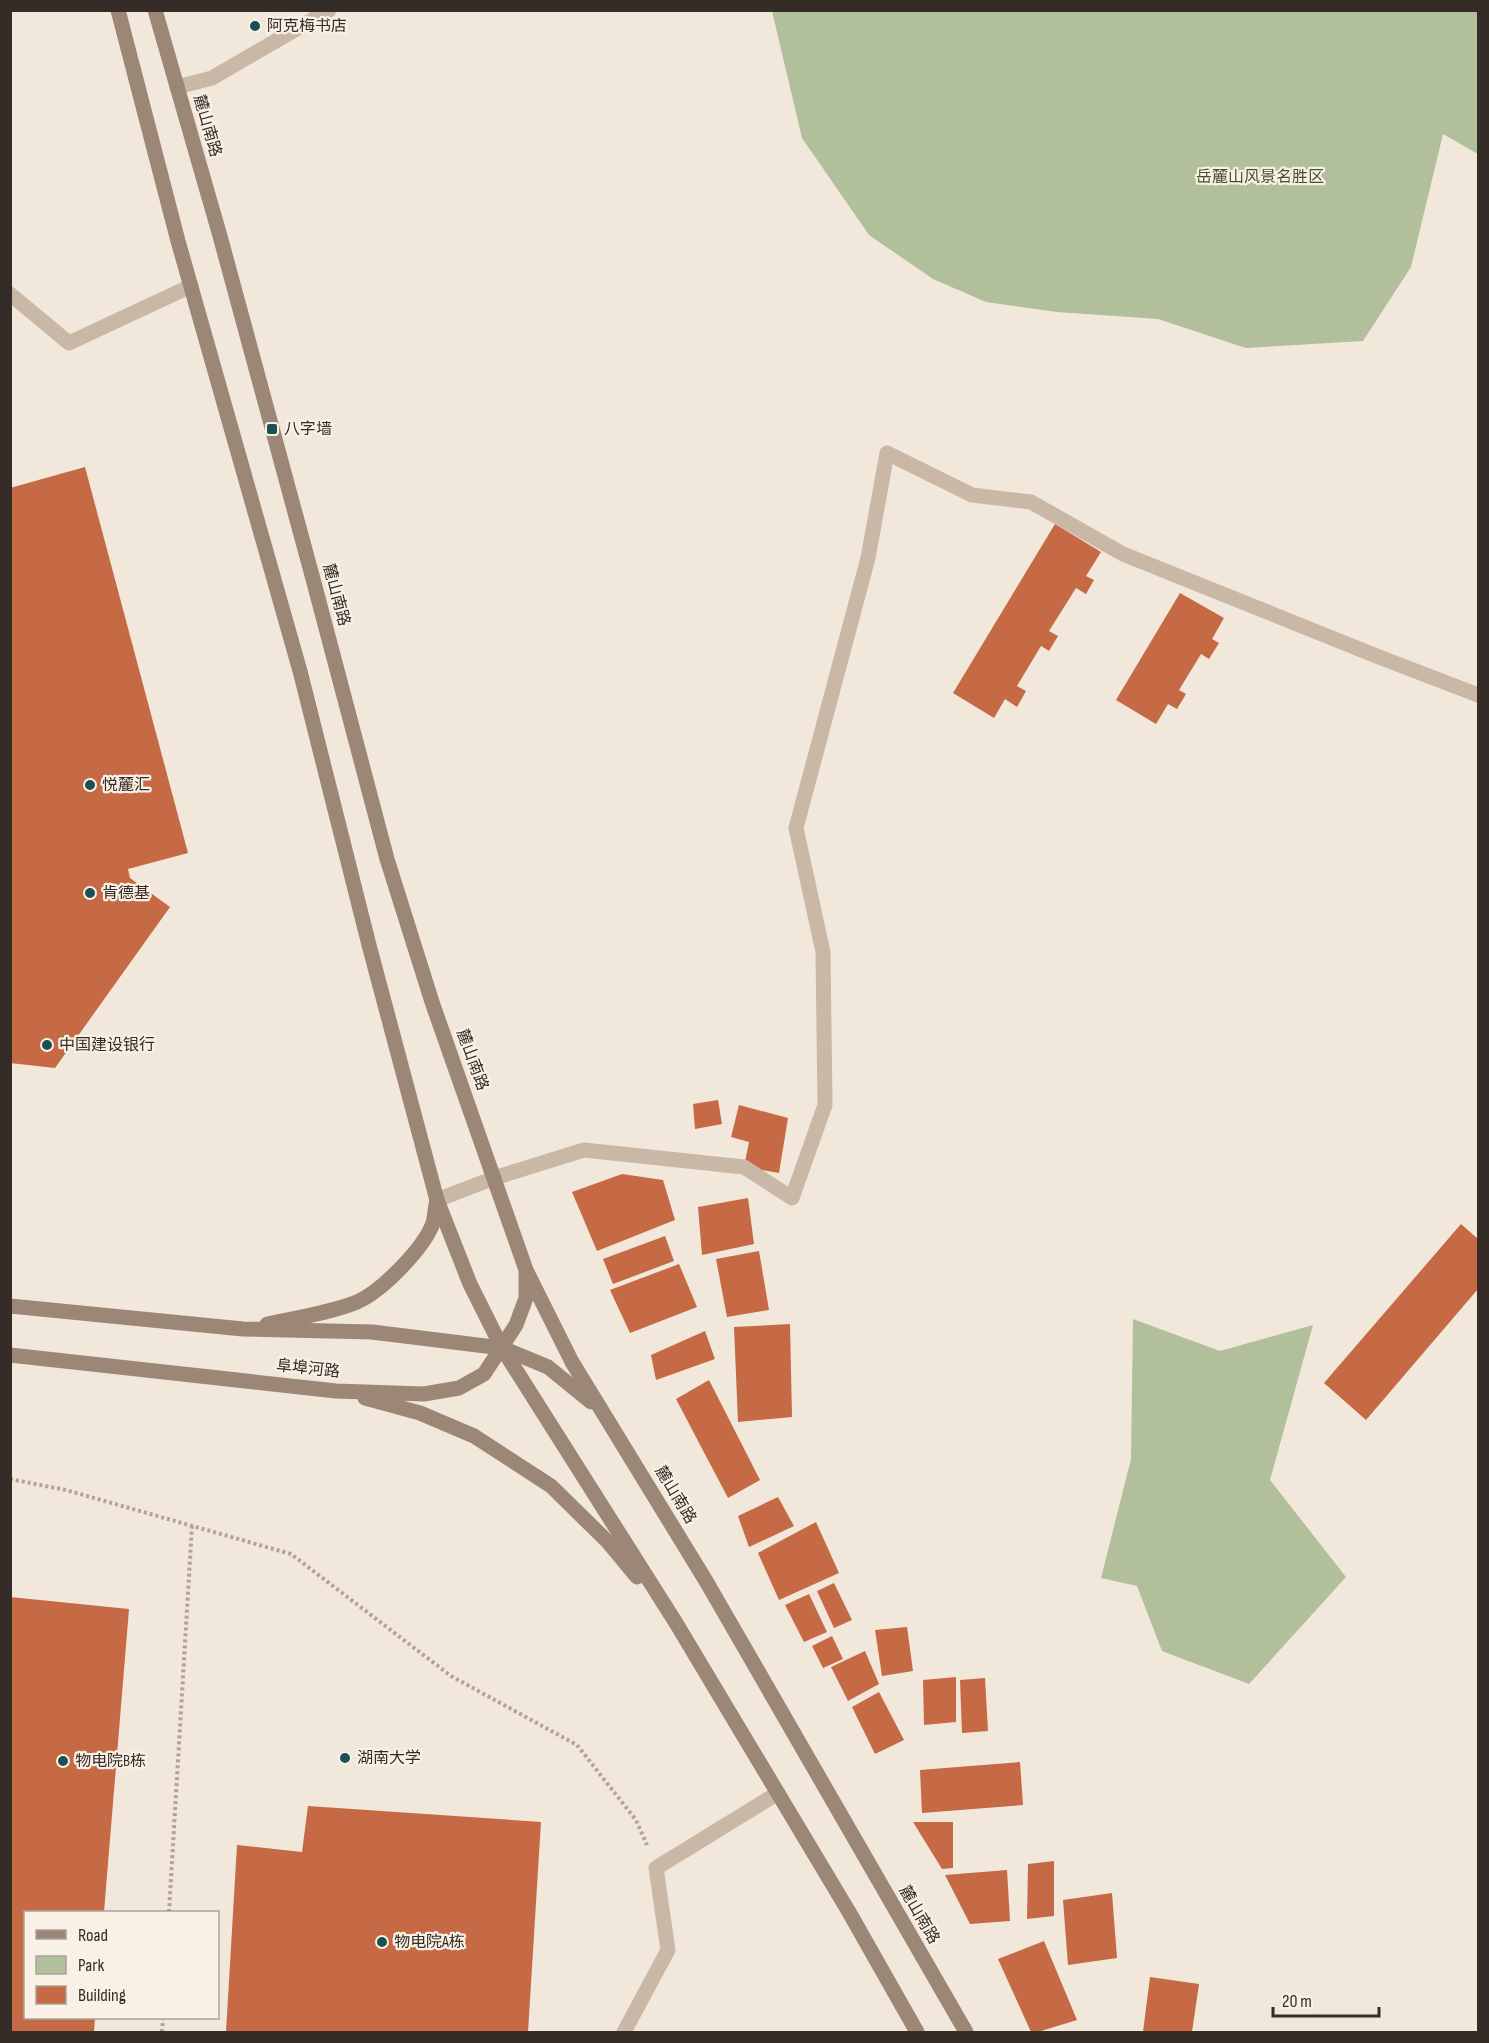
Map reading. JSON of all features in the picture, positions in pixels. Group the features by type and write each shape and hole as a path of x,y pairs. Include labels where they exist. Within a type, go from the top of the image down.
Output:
{"main road":[{"path":"118,10 191,286 300,671 369,945 437,1200 470,1284 502,1348 676,1623 917,2032"},
{"name":"麓山南路","path":"155,10 313,579 387,859 432,1002 526,1270 572,1362 706,1581 966,2032"},
{"path":"243,1329 358,1302 394,1276 416,1250 433,1223 437,1200"},
{"name":"阜埠河路","path":"10,1355 336,1391 424,1394 459,1388 484,1374 516,1325 526,1298 526,1270"},
{"path":"10,1306 243,1329 372,1332 502,1348 548,1367 601,1409"},
{"path":"336,1391 420,1413 474,1436 551,1486 608,1542 676,1623"}],"street":[{"path":"177,87 212,78 329,10"},
{"path":"10,294 69,343 191,286"},
{"path":"437,1200 494,1178 584,1150 744,1167 792,1198 825,1104 823,952 796,828 868,558 887,453 972,495 1031,502 1123,554 1379,657 1479,694"},
{"path":"624,2032 668,1950 656,1868 778,1793"}],"path":[{"path":"10,1479 66,1490 291,1554 451,1676 577,1745 636,1820 656,1868"},
{"path":"169,1911 192,1526"}],"green space":[{"name":"岳麓山风景名胜区","path":"772,11 1478,11 1478,154 1443,134 1411,267 1363,341 1246,348 1158,319 1057,312 986,302 933,279 869,235 802,138"},
{"path":"1133,1319 1220,1351 1313,1325 1270,1480 1346,1577 1249,1684 1162,1651 1137,1586 1101,1578 1131,1459"}],"building":[{"name":"悦麓汇","path":"85,467 188,853 128,869 130,878 170,907 55,1068 10,1063 10,488"},
{"path":"1055,524 1101,552 1086,576 1094,580 1086,594 1076,588 1049,631 1058,636 1049,651 1041,646 1017,686 1026,691 1017,707 1005,699 994,718 953,693"},
{"path":"1180,593 1224,618 1212,639 1219,643 1209,659 1201,654 1179,690 1186,694 1177,709 1168,704 1156,724 1116,700"},
{"path":"718,1100 722,1124 695,1129 693,1104"},
{"path":"739,1105 788,1118 779,1173 744,1167 749,1142 731,1137"},
{"path":"622,1174 663,1180 675,1220 597,1251 572,1192"},
{"path":"748,1198 754,1244 702,1255 698,1207"},
{"path":"1461,1224 1478,1239 1478,1289 1366,1420 1324,1383"},
{"path":"665,1236 674,1261 613,1284 603,1259"},
{"path":"759,1251 769,1310 727,1317 716,1259"},
{"path":"679,1264 697,1307 630,1333 610,1290"},
{"path":"790,1324 792,1417 738,1422 734,1327"},
{"path":"705,1331 715,1359 656,1380 651,1355"},
{"path":"709,1380 760,1480 728,1498 676,1399"},
{"path":"778,1497 794,1526 749,1547 738,1516"},
{"path":"816,1522 839,1573 779,1600 758,1553"},
{"path":"834,1583 852,1620 834,1628 817,1591"},
{"path":"809,1594 827,1632 804,1642 785,1605"},
{"name":"物电院B栋","path":"10,1597 129,1609 104,1911 24,1911 24,2019 95,2019 94,2032 10,2032"},
{"path":"907,1627 913,1671 882,1676 875,1630"},
{"path":"832,1636 843,1659 823,1668 812,1646"},
{"path":"865,1651 879,1684 848,1701 831,1667"},
{"path":"956,1677 956,1722 924,1725 923,1680"},
{"path":"985,1678 988,1731 962,1733 960,1680"},
{"path":"879,1692 904,1740 875,1754 852,1707"},
{"path":"1020,1762 1023,1805 922,1813 920,1770"},
{"name":"物电院A栋","path":"308,1806 541,1822 528,2032 226,2032 237,1845 302,1852"},
{"path":"913,1822 953,1822 953,1868 942,1869"},
{"path":"1054,1861 1054,1916 1027,1919 1028,1864"},
{"path":"1007,1870 1010,1921 970,1924 945,1875"},
{"path":"1112,1893 1117,1958 1068,1965 1063,1900"},
{"path":"1044,1941 1077,2020 1031,2032 998,1959"},
{"path":"1150,1977 1199,1984 1192,2032 1143,2032"}],"place":[{"name":"阿克梅书店","path":"255,26"},
{"name":"八字墙","path":"272,429"},
{"name":"悦麓汇","path":"90,785"},
{"name":"肯德基","path":"90,893"},
{"name":"中国建设银行","path":"47,1045"},
{"name":"湖南大学","path":"345,1758"},
{"name":"物电院B栋","path":"63,1761"},
{"name":"物电院A栋","path":"382,1942"}]}
